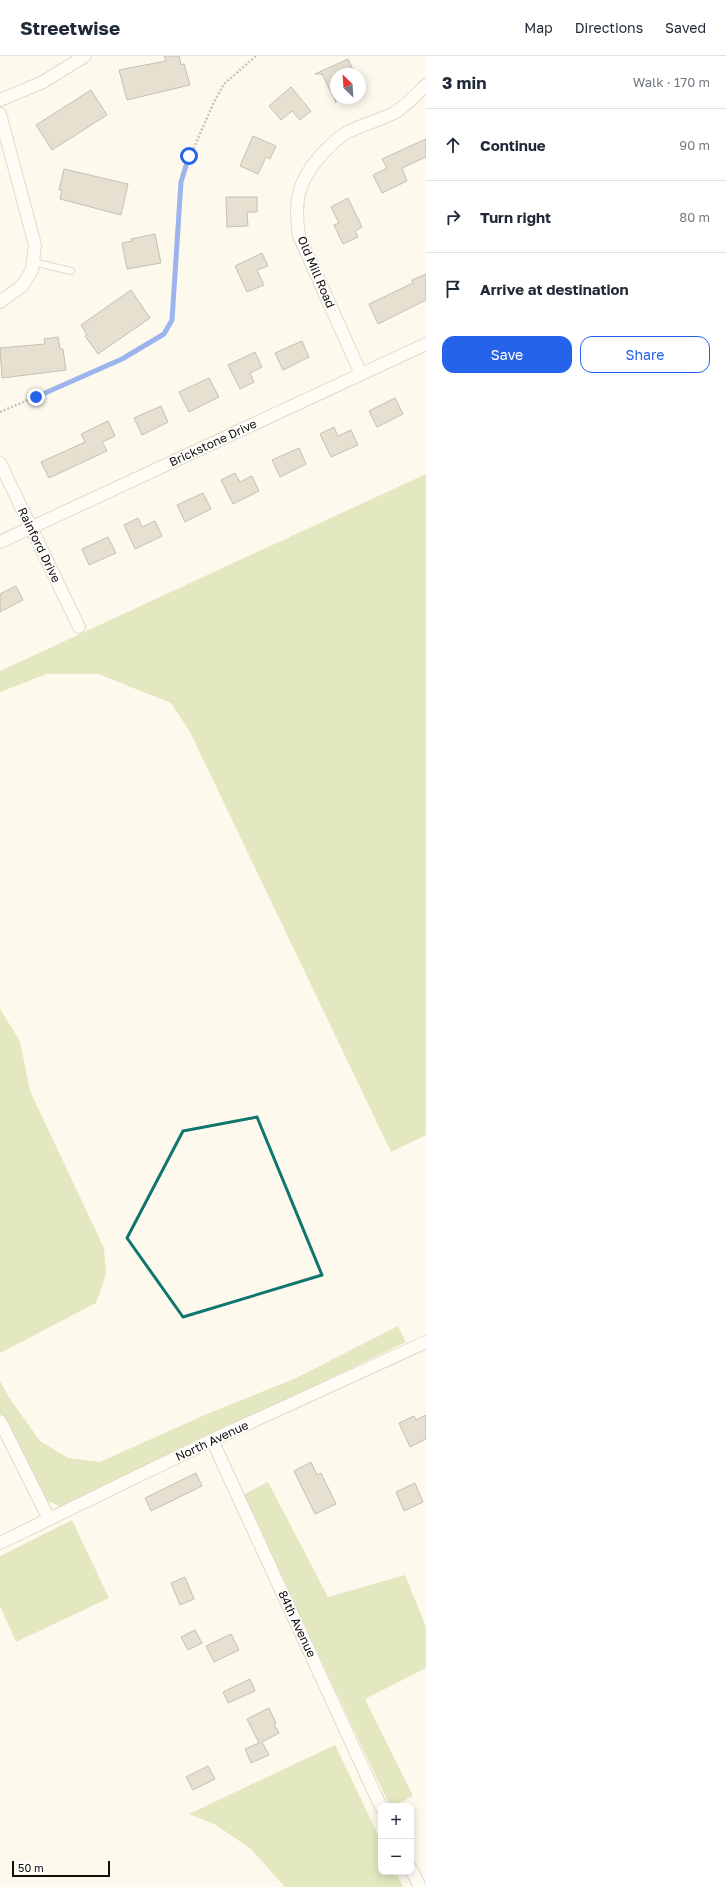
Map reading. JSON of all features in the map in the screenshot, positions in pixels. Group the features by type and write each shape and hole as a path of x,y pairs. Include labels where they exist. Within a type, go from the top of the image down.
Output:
{"street":[{"path":"0,100 43,82 85,56"},
{"name":"Old Mill Road","path":"361,374 299,236 296,213 300,185 310,168 326,150 345,134 394,112 414,97 426,85"},
{"path":"0,114 35,245 32,270 22,286 0,302"},
{"name":"Brickstone Drive","path":"0,542 426,344"},
{"name":"Rainford Drive","path":"0,463 79,627"},
{"name":"North Avenue","path":"0,1543 212,1440 426,1342"},
{"path":"0,1421 48,1519"},
{"name":"84th Avenue","path":"212,1440 379,1803"},
{"path":"414,1875 420,1887"}],"lane":[{"path":"33,262 71,271"}],"path":[{"path":"0,412 122,359 164,334 169,328 172,320 181,182 184,170 214,102 224,84 256,56"}],"highlighted area":[{"path":"257,1117 322,1275 183,1317 127,1238 183,1131"}],"green space":[{"path":"426,474 426,1135 391,1152 190,732 171,703 98,674 47,674 0,692 0,671"},
{"path":"0,1009 20,1041 30,1091 104,1248 106,1274 96,1303 0,1353"},
{"path":"398,1326 406,1342 61,1507 41,1498 0,1414 0,1381 8,1396 40,1441 68,1458 100,1462 200,1417 296,1378"},
{"path":"268,1482 328,1597 405,1575 426,1627 426,1668 365,1699 413,1796 398,1803 389,1803 243,1495"},
{"path":"72,1520 109,1598 16,1642 0,1606 0,1556"},
{"path":"335,1745 378,1835 378,1875 397,1875 403,1887 285,1887 251,1849 216,1825 189,1814"}],"building":[{"path":"164,56 179,56 181,65 184,64 190,85 127,100 119,70 166,61"},
{"path":"348,59 352,68 330,68 330,91 322,74 315,74"},
{"path":"291,87 311,111 300,120 292,111 281,120 269,106"},
{"path":"91,90 107,115 52,150 36,125"},
{"path":"253,136 276,146 270,159 266,157 258,174 240,166"},
{"path":"426,139 426,157 402,168 407,181 382,193 373,175 387,168 382,159"},
{"path":"64,169 128,184 121,215 60,199 62,190 59,190"},
{"path":"226,197 257,197 257,212 247,212 248,226 227,227"},
{"path":"348,198 362,227 355,231 358,237 343,244 334,225 339,223 331,207"},
{"path":"155,234 161,263 127,269 122,243 132,241 131,239"},
{"path":"262,253 268,266 257,270 264,285 247,292 235,266"},
{"path":"426,274 426,300 378,324 369,304 413,283 412,280"},
{"path":"131,290 150,318 98,354 85,336 87,335 81,325"},
{"path":"58,337 60,349 63,349 66,370 2,378 0,348 45,344 44,339"},
{"path":"302,341 309,357 283,370 275,353"},
{"path":"255,352 262,367 250,373 254,382 240,389 228,365"},
{"path":"209,378 219,397 189,412 179,392"},
{"path":"395,398 403,414 377,427 369,411"},
{"path":"161,406 168,422 142,435 134,418"},
{"path":"108,421 115,436 102,442 107,451 49,478 41,462 85,442 81,434"},
{"path":"334,427 338,436 351,430 358,445 331,457 320,434"},
{"path":"299,448 306,464 280,477 272,460"},
{"path":"235,473 240,482 252,476 259,491 233,504 221,480"},
{"path":"203,493 211,509 185,522 177,505"},
{"path":"138,518 142,527 155,521 162,536 135,549 124,525"},
{"path":"108,537 116,553 89,565 82,549"},
{"path":"16,586 23,600 0,612 0,594"},
{"path":"426,1415 426,1439 410,1447 399,1423 414,1416 416,1420"},
{"path":"311,1462 317,1475 321,1473 336,1504 315,1514 294,1471"},
{"path":"196,1473 202,1486 151,1511 145,1498"},
{"path":"415,1483 423,1502 404,1511 396,1492"},
{"path":"185,1577 194,1599 180,1605 171,1583"},
{"path":"195,1630 202,1643 188,1650 181,1637"},
{"path":"231,1634 239,1650 214,1662 206,1646"},
{"path":"250,1679 255,1691 228,1703 223,1692"},
{"path":"269,1708 276,1723 274,1724 279,1733 262,1742 269,1755 251,1763 245,1749 259,1743 247,1719"},
{"path":"208,1766 215,1779 193,1790 186,1777"}],"route":[{"path":"36,397 122,359 145,347 164,334 169,328 172,320 181,182 189,156"}]}
